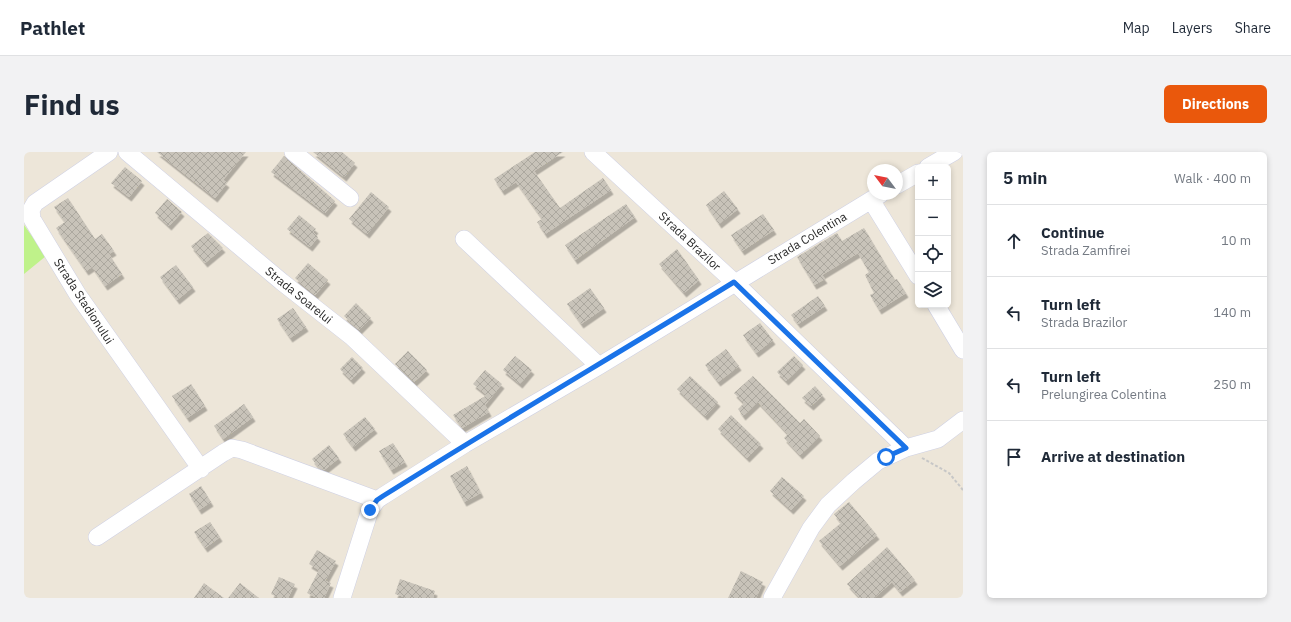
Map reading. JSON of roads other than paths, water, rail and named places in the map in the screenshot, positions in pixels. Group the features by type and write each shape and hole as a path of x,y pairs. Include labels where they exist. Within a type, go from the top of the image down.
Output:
{"street":[{"name":"Strada Stadionului","path":"109,152 35,203 31,210 32,219 78,295 201,469"},
{"name":"Strada Soarelui","path":"127,152 282,282 352,337 465,444"},
{"path":"293,152 350,198"},
{"name":"Strada Brazilor","path":"593,152 734,282 906,448"},
{"path":"933,164 954,152"},
{"path":"903,182 915,175"},
{"name":"Strada Colentina","path":"377,500 465,444 599,366 734,282 871,200"},
{"path":"878,200 916,272"},
{"path":"464,239 599,366"},
{"path":"938,308 963,350"},
{"path":"772,598 811,528 828,505 878,461 906,448 938,439 963,420"},
{"path":"97,537 223,453 232,448 242,450 377,500 370,510 342,598"}]}
